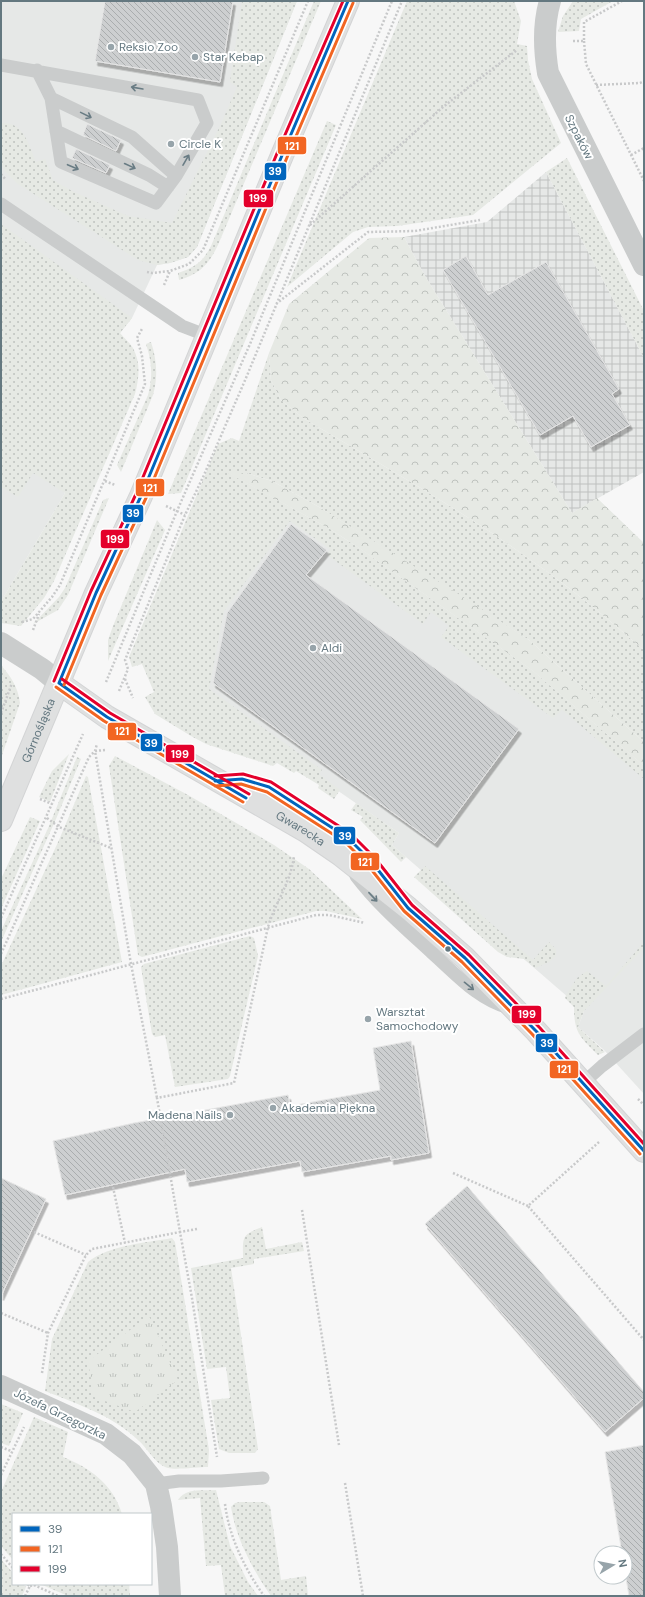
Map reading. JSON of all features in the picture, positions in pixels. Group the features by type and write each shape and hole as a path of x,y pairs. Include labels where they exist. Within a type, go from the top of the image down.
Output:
{"street":[{"name":"Górnośląska","path":"1,820 96,593 141,496 283,153 348,1"},
{"name":"Szpaków","path":"550,1 544,39 544,51 548,73 644,265"},
{"name":"Gwarecka","path":"1,644 42,669 100,713 306,831 341,855 408,908 465,958 516,1010 644,1151"},
{"name":"Józefa Grzegorzka","path":"1,1386 106,1434 132,1454 156,1484 167,1547 170,1596"}],"lane":[{"path":"1,65 37,70 198,100 207,123 176,176 156,203 61,162 51,98 37,70"},
{"path":"51,98 132,137 176,176"},
{"path":"56,131 149,175 168,187"},
{"path":"1,204 182,326 208,336"},
{"path":"215,780 242,779 269,787 348,838 371,861 408,908"},
{"path":"341,855 368,892 387,912 470,987 495,1004 516,1010"},
{"path":"583,1083 602,1066 644,1034"},
{"path":"156,1484 179,1481 221,1481 263,1478"}],"path":[{"path":"39,611 60,585 144,384 142,356 137,338 170,271 189,264 203,250 308,1"},
{"path":"264,1596 249,1571 232,1536 226,1514 192,1298 157,1098 131,964 95,751 100,713 120,651 177,511 256,330 392,1"},
{"path":"1,918 47,818 100,713 128,669 125,660 185,515 214,453 309,227 402,1"},
{"path":"622,1 584,22 586,64 644,181"},
{"path":"544,39 584,41"},
{"path":"309,227 443,107 522,46"},
{"path":"596,84 640,83 644,81"},
{"path":"631,155 644,148"},
{"path":"275,305 368,232 415,231 480,220"},
{"path":"1,954 90,757 95,751"},
{"path":"47,818 59,827 112,849"},
{"path":"157,1098 234,1083 272,911 289,876 294,850"},
{"path":"1,999 316,915 329,915 366,923"},
{"path":"528,1206 605,1137"},
{"path":"453,1173 528,1206 644,1340"},
{"path":"113,1187 125,1242"},
{"path":"302,1210 340,1445"},
{"path":"1,1475 11,1451 37,1402 48,1333 86,1255 92,1249 197,1229"},
{"path":"34,1232 86,1255"},
{"path":"1,1313 48,1333"},
{"path":"1,1447 11,1451"},
{"path":"345,1483 363,1596"},
{"path":"1,1554 12,1567"},
{"path":"25,1596 28,1585 34,1585 58,1596"}],"shaded area":[{"path":"1,1 297,1 197,247 188,257 170,263 157,265 132,318 120,333 1,242"},
{"path":"546,172 644,358 644,472 572,513 425,276 404,237 487,222"},
{"path":"1,427 65,493 2,600 1,599"},
{"path":"228,473 359,548 533,671 644,766 644,1094 604,1050 578,1027 584,1011 392,845 399,833 172,676"}],"green space":[{"path":"242,1 297,1 197,247 188,257 170,263 157,265 138,260 18,184 5,171 1,163 1,123 9,123 20,130 28,142 36,162 45,159 53,180 72,191 128,216 172,223 220,126 237,87 230,82"},
{"path":"314,1 321,1 218,245 211,258 203,267 193,275 179,280 178,273 198,264 211,246"},
{"path":"407,1 514,1 521,21 517,44 527,46 532,79 561,143 473,215 397,226 368,227 353,232 287,287"},
{"path":"573,1 613,1 581,19 579,31 558,32 563,16"},
{"path":"327,121 336,125 181,493 168,494"},
{"path":"567,158 644,311 644,358 546,172"},
{"path":"1,224 132,318 120,333 133,348 138,365 138,382 135,394 54,581 44,598 21,626 1,623 1,599 2,600 65,493 33,473 18,497 1,487"},
{"path":"404,237 425,276 572,513 597,498 644,543 644,650 603,615 547,571 419,487 303,418 281,400 271,380 269,353 289,304 369,238"},
{"path":"151,342 155,355 155,388 121,472 117,465 150,388 150,357 146,344"},
{"path":"269,353 271,380 281,400 303,418 419,487 547,571 603,615 644,650 644,742 529,640 319,507 272,481 246,473 229,473 330,529 533,671 644,766 644,779 562,710 553,718 441,637 449,626 431,612 423,624 327,555 330,549 290,521 224,611 209,689 322,770 319,774 340,790 334,799 318,788 319,785 296,771 294,773 277,763 273,766 206,744 155,714 145,697 154,692 142,664 132,667 129,657 218,444 232,438 239,441"},
{"path":"228,473 246,473 272,481 319,507 529,640 644,742 644,766 533,671 359,548 330,529"},
{"path":"109,498 68,595 58,610 33,624 59,597 65,588 103,500"},
{"path":"157,520 165,530 108,661 108,640"},
{"path":"1,665 14,682 20,703 1,758"},
{"path":"69,754 50,802 39,797 52,771"},
{"path":"115,756 188,795 274,845 309,869 362,919 326,911 316,911 142,957 138,955 109,766"},
{"path":"77,757 81,759 1,942 1,931 49,826"},
{"path":"86,776 88,777 122,962 1,995 1,966 59,840"},
{"path":"356,803 399,833 392,845 406,857 401,862 360,820 363,817 351,810"},
{"path":"30,817 40,821 1,909 1,879"},
{"path":"425,866 533,960 549,942 556,949 556,956 549,962 535,968 524,959 507,957 498,952 414,877"},
{"path":"250,936 254,938 258,956 230,1076 228,1079 175,1087 165,1035 155,1037 152,1034 141,967 144,964"},
{"path":"644,942 644,948 584,1011 578,1027 605,1052 598,1055 579,1034 575,1023 574,1007 565,998 566,995 577,978 587,971 606,986"},
{"path":"262,1227 266,1249 302,1242 304,1251 254,1259 254,1264 231,1268 258,1449 255,1453 229,1453 219,1449 211,1400 230,1398 226,1367 207,1369 191,1268 243,1258 243,1241 250,1232"},
{"path":"172,1238 175,1242 209,1450 208,1467 168,1468 160,1464 139,1441 118,1424 82,1406 45,1391 52,1339 88,1262 97,1256 117,1248"},
{"path":"149,1316 178,1380 135,1412 94,1397 88,1361"},
{"path":"1,1404 23,1413 9,1446 1,1443"},
{"path":"34,1417 68,1432 63,1457 82,1466 99,1478 113,1494 122,1513 12,1513 12,1559 1,1546 1,1492"},
{"path":"216,1490 230,1546 248,1582 258,1596 225,1596 221,1565 206,1566 200,1498 178,1500 181,1496 190,1491"},
{"path":"264,1502 270,1506 281,1580 306,1576 308,1596 271,1596 246,1554 233,1519 231,1507 235,1503"},
{"path":"1,1559 12,1572 12,1585 24,1585 26,1587 22,1596 1,1596"},
{"path":"42,1585 129,1585 130,1596 68,1596"}],"building":[{"path":"105,1 233,1 220,82 95,61"},
{"path":"87,124 121,140 116,151 83,135"},
{"path":"76,149 110,165 106,173 72,158"},
{"path":"466,256 488,295 546,262 619,389 612,394 630,425 591,447 573,416 540,435 443,270"},
{"name":"Aldi","path":"291,524 327,550 306,575 519,729 435,843 213,683 227,613"},
{"path":"411,1041 429,1153 391,1160 391,1156 302,1172 300,1161 187,1182 185,1169 65,1195 53,1141 134,1123 288,1095 290,1106 380,1090 373,1048"},
{"path":"1,1178 46,1199 1,1296"},
{"path":"467,1186 644,1392 644,1398 605,1432 425,1224"},
{"path":"644,1445 644,1596 629,1596 627,1585 633,1585 633,1545 621,1545 605,1452"}],"transit line":[{"name":"199","path":"54,681 91,591 136,494 278,151 343,1"},
{"name":"39","path":"59,683 96,593 141,496 283,153 348,1"},
{"name":"121","path":"64,685 101,595 146,498 288,155 353,3"},
{"name":"199","path":"62,679 110,713 249,794"},
{"name":"39","path":"59,683 107,717 246,798"},
{"name":"121","path":"56,687 104,721 243,802"},
{"name":"199","path":"215,776 243,774 271,782 351,834 375,858 412,905 469,955 540,1028 644,1144"},
{"name":"39","path":"215,781 242,779 269,787 348,838 371,861 408,908 465,958 536,1031 644,1151"},
{"name":"121","path":"215,786 241,784 267,792 345,842 367,864 404,911 462,962 532,1034 640,1154"}],"place":[{"name":"Reksio Zoo","path":"111,47"},
{"name":"Star Kebap","path":"195,57"},
{"name":"Circle K","path":"171,144"},
{"name":"Aldi","path":"313,648"},
{"name":"Warsztat Samochodowy","path":"368,1019"},
{"name":"Akademia Piękna","path":"273,1108"},
{"name":"Madena Nails","path":"230,1115"}]}
